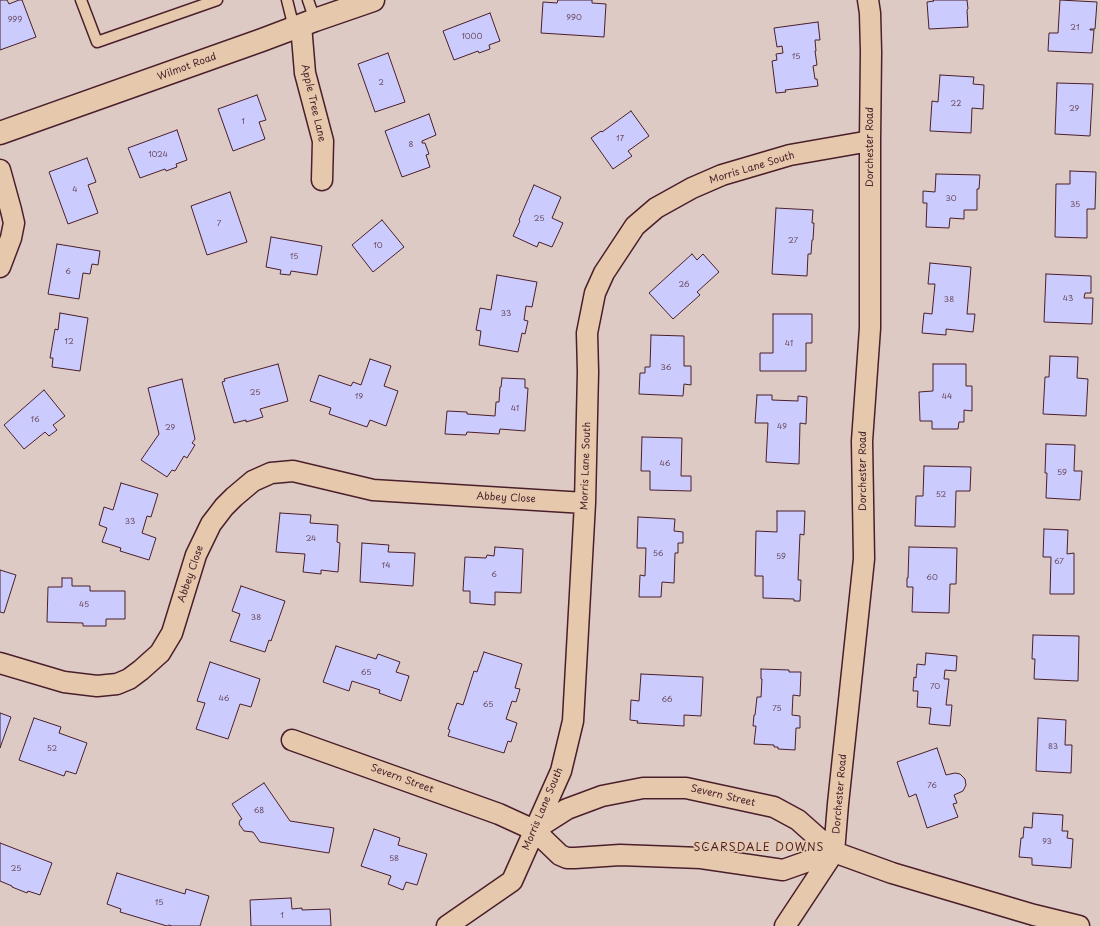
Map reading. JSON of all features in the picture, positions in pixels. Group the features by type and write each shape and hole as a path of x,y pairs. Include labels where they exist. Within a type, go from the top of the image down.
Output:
{"street":[{"name":"Wilmot Road","path":"0,133 262,40 304,18 373,0"},
{"name":"Dorchester Road","path":"785,926 834,852 864,558 862,441 870,328 871,52 870,13 868,0"},
{"name":"Apple Tree Lane","path":"304,18 305,73 323,141 322,180"},
{"name":"Morris Lane South","path":"448,926 512,881 561,771 573,721 585,503 588,372 587,333 595,293 604,273 636,226 656,208 692,188 722,175 790,155 870,141"},
{"path":"0,170 14,223 11,238 0,267"},
{"name":"Abbey Close","path":"0,663 64,682 97,686 117,684 129,679 160,654 172,633 196,555 211,524 234,497 253,481 271,473 294,470 373,490 585,503"},
{"name":"Severn Street","path":"292,740 499,814 534,830 560,855 567,858 620,855 701,858 784,870 834,852"},
{"name":"Severn Street","path":"534,830 567,809 602,796 644,788 686,788 774,807 798,820 834,852 892,873 1034,915 1080,926"}],"lane":[{"path":"81,0 96,42 217,0"},
{"path":"287,0 304,18"}],"building":[{"path":"0,0 7,0 9,4 22,0 36,37 0,50"},
{"path":"558,0 592,0 592,3 606,4 604,37 541,33 543,2 557,3"},
{"path":"933,0 967,0 968,27 929,29 927,2 934,1"},
{"path":"1060,0 1097,2 1095,29 1090,29 1094,30 1092,53 1048,51 1049,33 1058,33"},
{"path":"490,13 500,41 489,45 490,49 479,53 478,51 454,60 443,31"},
{"path":"818,22 820,40 815,40 817,65 813,66 815,79 817,79 818,86 785,90 786,92 776,93 772,61 777,60 776,54 783,53 782,46 777,47 774,28"},
{"path":"388,53 405,102 375,112 358,64"},
{"path":"940,75 974,77 973,84 984,85 983,109 972,108 971,133 930,131 932,101 938,102"},
{"path":"1057,83 1093,84 1090,136 1055,134"},
{"path":"257,95 266,120 259,122 265,139 233,151 218,109"},
{"path":"631,111 649,136 628,151 632,156 613,169 591,138"},
{"path":"429,114 436,135 422,141 422,143 425,143 429,154 426,155 430,167 402,177 385,131"},
{"path":"177,130 187,160 176,164 177,167 166,171 165,169 140,178 128,148"},
{"path":"87,158 96,182 88,185 98,213 68,224 49,172"},
{"path":"1070,171 1096,172 1095,209 1087,209 1087,238 1055,237 1056,184 1070,184"},
{"path":"936,174 980,175 979,189 977,189 977,210 964,210 964,219 950,218 949,228 926,227 927,203 923,203 923,191 935,192"},
{"path":"534,185 561,197 552,218 563,223 552,247 539,242 537,247 513,236"},
{"path":"230,192 247,242 207,255 191,206"},
{"path":"776,208 813,210 813,240 811,254 808,254 807,276 772,274"},
{"path":"382,220 404,247 373,272 352,245"},
{"path":"271,237 322,246 317,275 291,271 290,275 280,274 281,270 266,267"},
{"path":"57,244 100,251 98,265 92,264 90,274 83,273 79,299 48,294"},
{"path":"692,254 697,260 703,254 719,272 697,292 700,295 673,319 649,293"},
{"path":"930,263 971,267 967,314 975,314 973,332 946,329 946,335 922,333 924,313 932,314 935,284 928,284"},
{"path":"1046,274 1091,276 1091,293 1085,293 1084,298 1093,298 1092,324 1044,322"},
{"path":"497,275 537,282 532,307 526,306 524,320 528,321 525,334 522,333 518,352 479,345 481,331 476,330 480,308 491,310"},
{"path":"60,313 88,318 80,371 52,367 53,358 50,358 55,329 58,330"},
{"path":"773,314 812,314 812,343 806,343 806,371 760,371 760,353 773,353"},
{"path":"651,335 684,336 684,366 691,366 691,385 684,384 683,396 639,394 640,373 645,373 645,367 650,367"},
{"path":"1050,356 1078,357 1077,378 1088,379 1086,416 1043,414 1045,377 1049,377"},
{"path":"370,359 391,366 384,386 398,391 386,426 370,420 367,427 329,414 331,408 310,401 319,375 351,386 353,382 361,385"},
{"path":"278,364 288,401 260,409 263,417 246,422 246,420 234,423 222,382 225,381 224,379"},
{"path":"933,364 966,364 966,386 972,386 972,411 964,410 964,422 959,422 958,429 932,429 932,421 920,421 919,392 933,391"},
{"path":"502,378 525,379 525,388 528,388 525,431 500,429 499,434 467,432 466,435 445,434 447,411 495,416 496,402 499,402"},
{"path":"182,379 195,439 192,443 195,445 187,458 184,456 175,471 172,470 167,477 141,460 159,434 148,388"},
{"path":"44,390 65,416 53,425 57,430 49,436 45,432 24,449 4,425"},
{"path":"757,395 772,395 772,400 798,401 798,396 807,397 806,424 800,423 799,464 766,462 768,423 755,423"},
{"path":"642,437 682,438 681,476 691,476 691,491 650,490 650,471 641,471"},
{"path":"1046,444 1075,445 1074,471 1082,471 1080,500 1046,498"},
{"path":"924,466 971,467 970,491 956,491 955,527 915,526 916,496 923,496"},
{"path":"121,483 158,494 151,517 147,516 142,533 156,538 149,560 120,551 121,548 102,542 107,528 99,525 104,507 113,510"},
{"path":"777,511 805,511 804,535 800,534 798,580 801,580 800,601 794,601 794,599 763,598 763,576 755,576 756,531 777,532"},
{"path":"280,513 311,515 310,523 338,525 337,542 340,543 338,572 321,570 321,574 303,572 305,554 276,552"},
{"path":"638,517 675,519 674,531 683,532 683,543 678,543 678,553 675,553 674,583 662,582 661,597 639,597 640,575 645,576 646,548 637,548"},
{"path":"1044,529 1068,530 1067,554 1074,553 1074,594 1050,594 1051,557 1043,557"},
{"path":"362,543 389,545 388,552 415,553 413,586 360,582"},
{"path":"495,547 523,549 521,593 495,592 495,605 470,603 470,591 463,591 465,557 486,558 487,555 494,556"},
{"path":"909,547 957,548 956,584 950,584 949,613 912,612 913,587 907,587"},
{"path":"0,570 16,575 4,613 0,612"},
{"path":"62,578 72,578 72,586 90,586 90,591 125,591 125,619 106,619 106,626 83,626 83,623 47,622 48,587 62,587"},
{"path":"241,586 285,601 271,641 269,640 265,652 230,641 240,614 232,611"},
{"path":"1033,635 1079,636 1078,681 1034,679 1035,659 1032,659"},
{"path":"336,646 376,659 378,654 400,662 396,672 409,676 401,701 379,693 380,690 352,681 349,691 323,682"},
{"path":"484,652 522,664 515,688 520,689 516,702 512,701 506,719 517,723 511,742 508,741 504,753 448,736 450,730 448,729 457,703 463,705 474,671 477,672"},
{"path":"926,653 957,656 956,671 945,670 944,679 949,679 946,705 952,705 950,726 929,724 931,708 917,707 918,691 913,691 914,677 916,678 917,664 925,665"},
{"path":"210,662 260,679 251,707 240,704 228,739 196,729 205,703 197,701"},
{"path":"761,669 801,672 800,696 793,695 792,715 800,716 800,728 796,728 795,750 778,749 778,747 774,747 774,745 754,744 756,726 753,726 754,715 757,697 761,697"},
{"path":"641,674 703,677 701,716 684,715 684,726 637,723 638,721 630,720 631,700 639,701"},
{"path":"0,713 11,717 0,748"},
{"path":"34,718 61,727 59,733 87,743 76,774 66,771 64,776 19,760"},
{"path":"1038,718 1066,720 1065,745 1072,745 1071,773 1036,771"},
{"path":"937,748 946,775 955,773 960,774 965,779 966,785 963,791 954,795 957,803 953,804 958,817 927,828 916,794 909,797 897,762"},
{"path":"264,783 290,821 334,828 329,853 260,842 253,832 244,831 239,824 240,820 242,819 232,804"},
{"path":"1033,813 1063,815 1062,831 1068,831 1067,838 1073,839 1071,868 1032,865 1032,858 1019,857 1024,827 1032,828"},
{"path":"374,829 400,838 398,845 427,854 417,885 406,882 403,890 388,884 391,876 361,866"},
{"path":"0,843 52,863 40,895 28,891 27,893 0,881"},
{"path":"117,873 185,894 186,889 209,896 200,926 167,926 120,912 121,909 107,904"},
{"path":"291,898 292,909 330,909 331,926 251,926 250,900"}],"district":[{"name":"SCARSDALE DOWNS","path":"759,848"}]}
